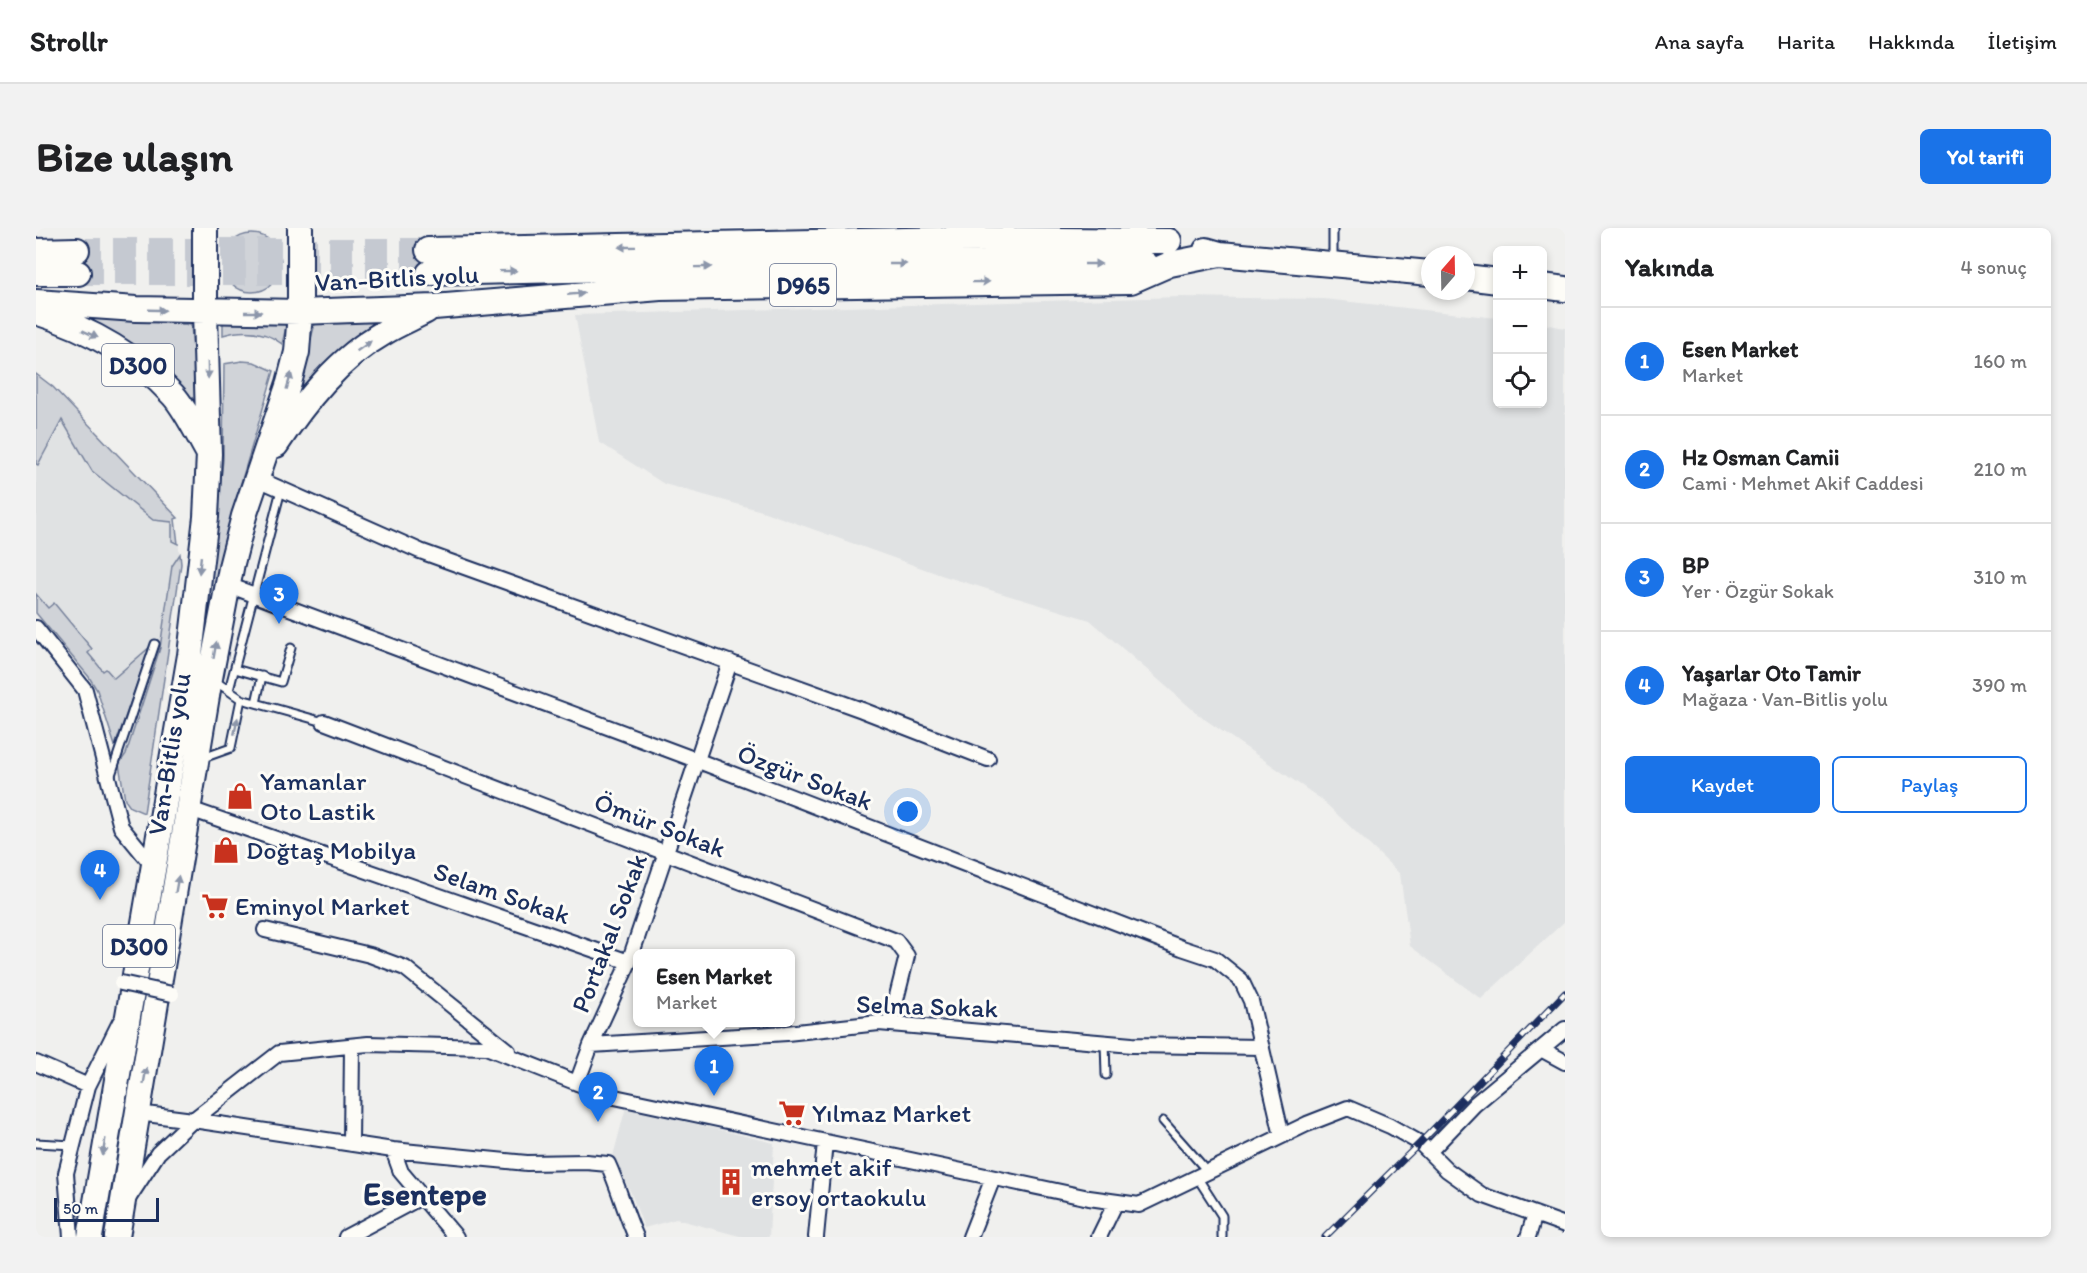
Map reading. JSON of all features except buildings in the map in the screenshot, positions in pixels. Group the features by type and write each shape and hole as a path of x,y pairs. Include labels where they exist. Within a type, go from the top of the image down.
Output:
{"highway":[{"name":"Van-Bitlis yolu","path":"90,1237 190,655 206,517 209,454 205,228"},
{"path":"205,312 300,312 300,228"},
{"path":"1140,228 1169,253"},
{"path":"36,251 77,262 36,273"},
{"name":"Van-Bitlis yolu","path":"117,1237 198,760 220,684 228,585 244,516 291,376 297,352 300,312 434,307 660,288 1131,280 1169,253"},
{"path":"429,261 879,263 1169,253 1220,254 1421,272"},
{"path":"1475,278 1493,280"},
{"path":"1547,287 1565,289"},
{"name":"D300","path":"36,302 205,312"},
{"path":"257,474 318,388 351,355 384,332 434,307"},
{"name":"D300","path":"36,312 94,334 135,362 174,396 209,454"}],"street":[{"path":"257,474 282,488 420,551 862,710 988,759"},
{"name":"Özgür Sokak","path":"228,585 696,760 1215,959 1241,980 1251,1001 1282,1136"},
{"path":"36,628 85,690 121,827 153,866"},
{"name":"Portakal Sokak","path":"633,949 730,662"},
{"name":"Ömür Sokak","path":"324,722 896,941 907,956 890,1024"},
{"name":"Selam Sokak","path":"190,809 629,962"},
{"path":"265,930 370,955 405,968 519,1060"},
{"name":"Portakal Sokak","path":"577,1083 591,1045 633,950"},
{"path":"121,983 172,994"},
{"path":"72,1237 66,1173 73,1144 88,1086 128,1006"},
{"name":"Selma Sokak","path":"591,1045 787,1033 879,1023 1132,1045 1262,1047"},
{"path":"1424,1147 1565,1029"},
{"path":"122,1208 158,1154 193,1120 279,1053 368,1044 486,1047 610,1096 1089,1198 1139,1205 1307,1124 1348,1108 1390,1126 1424,1147 1447,1170 1482,1196 1565,1225"},
{"path":"351,1144 352,1046"},
{"path":"1541,1049 1565,1062"},
{"path":"36,1063 88,1086"},
{"path":"138,1113 393,1150 527,1163 608,1164 636,1237"},
{"path":"816,1237 825,1142"},
{"path":"393,1150 401,1172 456,1237"},
{"path":"970,1237 993,1178"},
{"path":"345,1237 421,1197"},
{"path":"1099,1237 1116,1202"},
{"path":"1528,1237 1535,1214"}],"lane":[{"path":"1332,263 1333,228"},
{"path":"282,488 235,669 220,684 242,699 324,722"},
{"path":"109,780 155,644"},
{"path":"235,669 281,682 291,648"},
{"path":"256,703 262,676"},
{"path":"198,760 231,748 242,699"},
{"path":"1105,1042 1106,1075"},
{"path":"1163,1121 1203,1174 1222,1216 1224,1228 1222,1237"},
{"path":"36,1143 73,1144"}],"shaded area":[{"path":"252,234 268,239 276,247 281,263 276,279 268,287 252,292 236,287 228,279 223,263 228,247 236,239"},
{"path":"1180,297 1324,299 1493,318 1493,408 1547,408 1547,325 1565,328 1565,921 1481,999 1410,946 1400,874 1321,799 1200,716 1090,620 944,576 762,511 664,484 599,442 575,315"},
{"path":"72,314 191,325 198,408"},
{"path":"223,321 287,323 282,344 261,333 239,332 223,335"},
{"path":"385,321 291,409 315,324"},
{"path":"254,362 274,371 233,510 108,1237 99,1237 217,515 223,460 224,364"},
{"path":"36,374 53,387 178,518 175,519 178,544 172,541 172,522 153,520 92,471 62,420 38,465 36,464"},
{"path":"47,393 175,519 181,564 144,813 130,807 125,800 117,755 97,690 89,677 36,613 36,414"},
{"path":"180,554 181,564 144,813 130,807 125,800 119,764 126,754 160,648 172,566"},
{"path":"36,594 48,608 54,603 92,649 88,653 103,671 106,669 114,678 150,647 115,746 97,690 89,677 36,613"},
{"path":"626,1107 774,1143 769,1237 743,1237 676,1219 644,1228 631,1193 613,1156"}],"tunnel":[{"path":"77,250 428,250"},
{"path":"78,273 429,273"}],"railway":[{"path":"1325,1237 1420,1143 1565,993"}],"place":[{"name":"BP","path":"279,624"},
{"name":"Yamanlar Oto Lastik","path":"240,796"},
{"name":"Doğtaş Mobilya","path":"226,850"},
{"name":"Yaşarlar Oto Tamir","path":"100,900"},
{"name":"Eminyol Market","path":"215,906"},
{"name":"Esen Market","path":"714,1096"},
{"name":"Yılmaz Market","path":"792,1113"},
{"name":"Hz Osman Camii","path":"598,1122"},
{"name":"mehmet akif ersoy ortaokulu","path":"731,1182"}],"district":[{"name":"Esentepe","path":"425,1194"}]}
